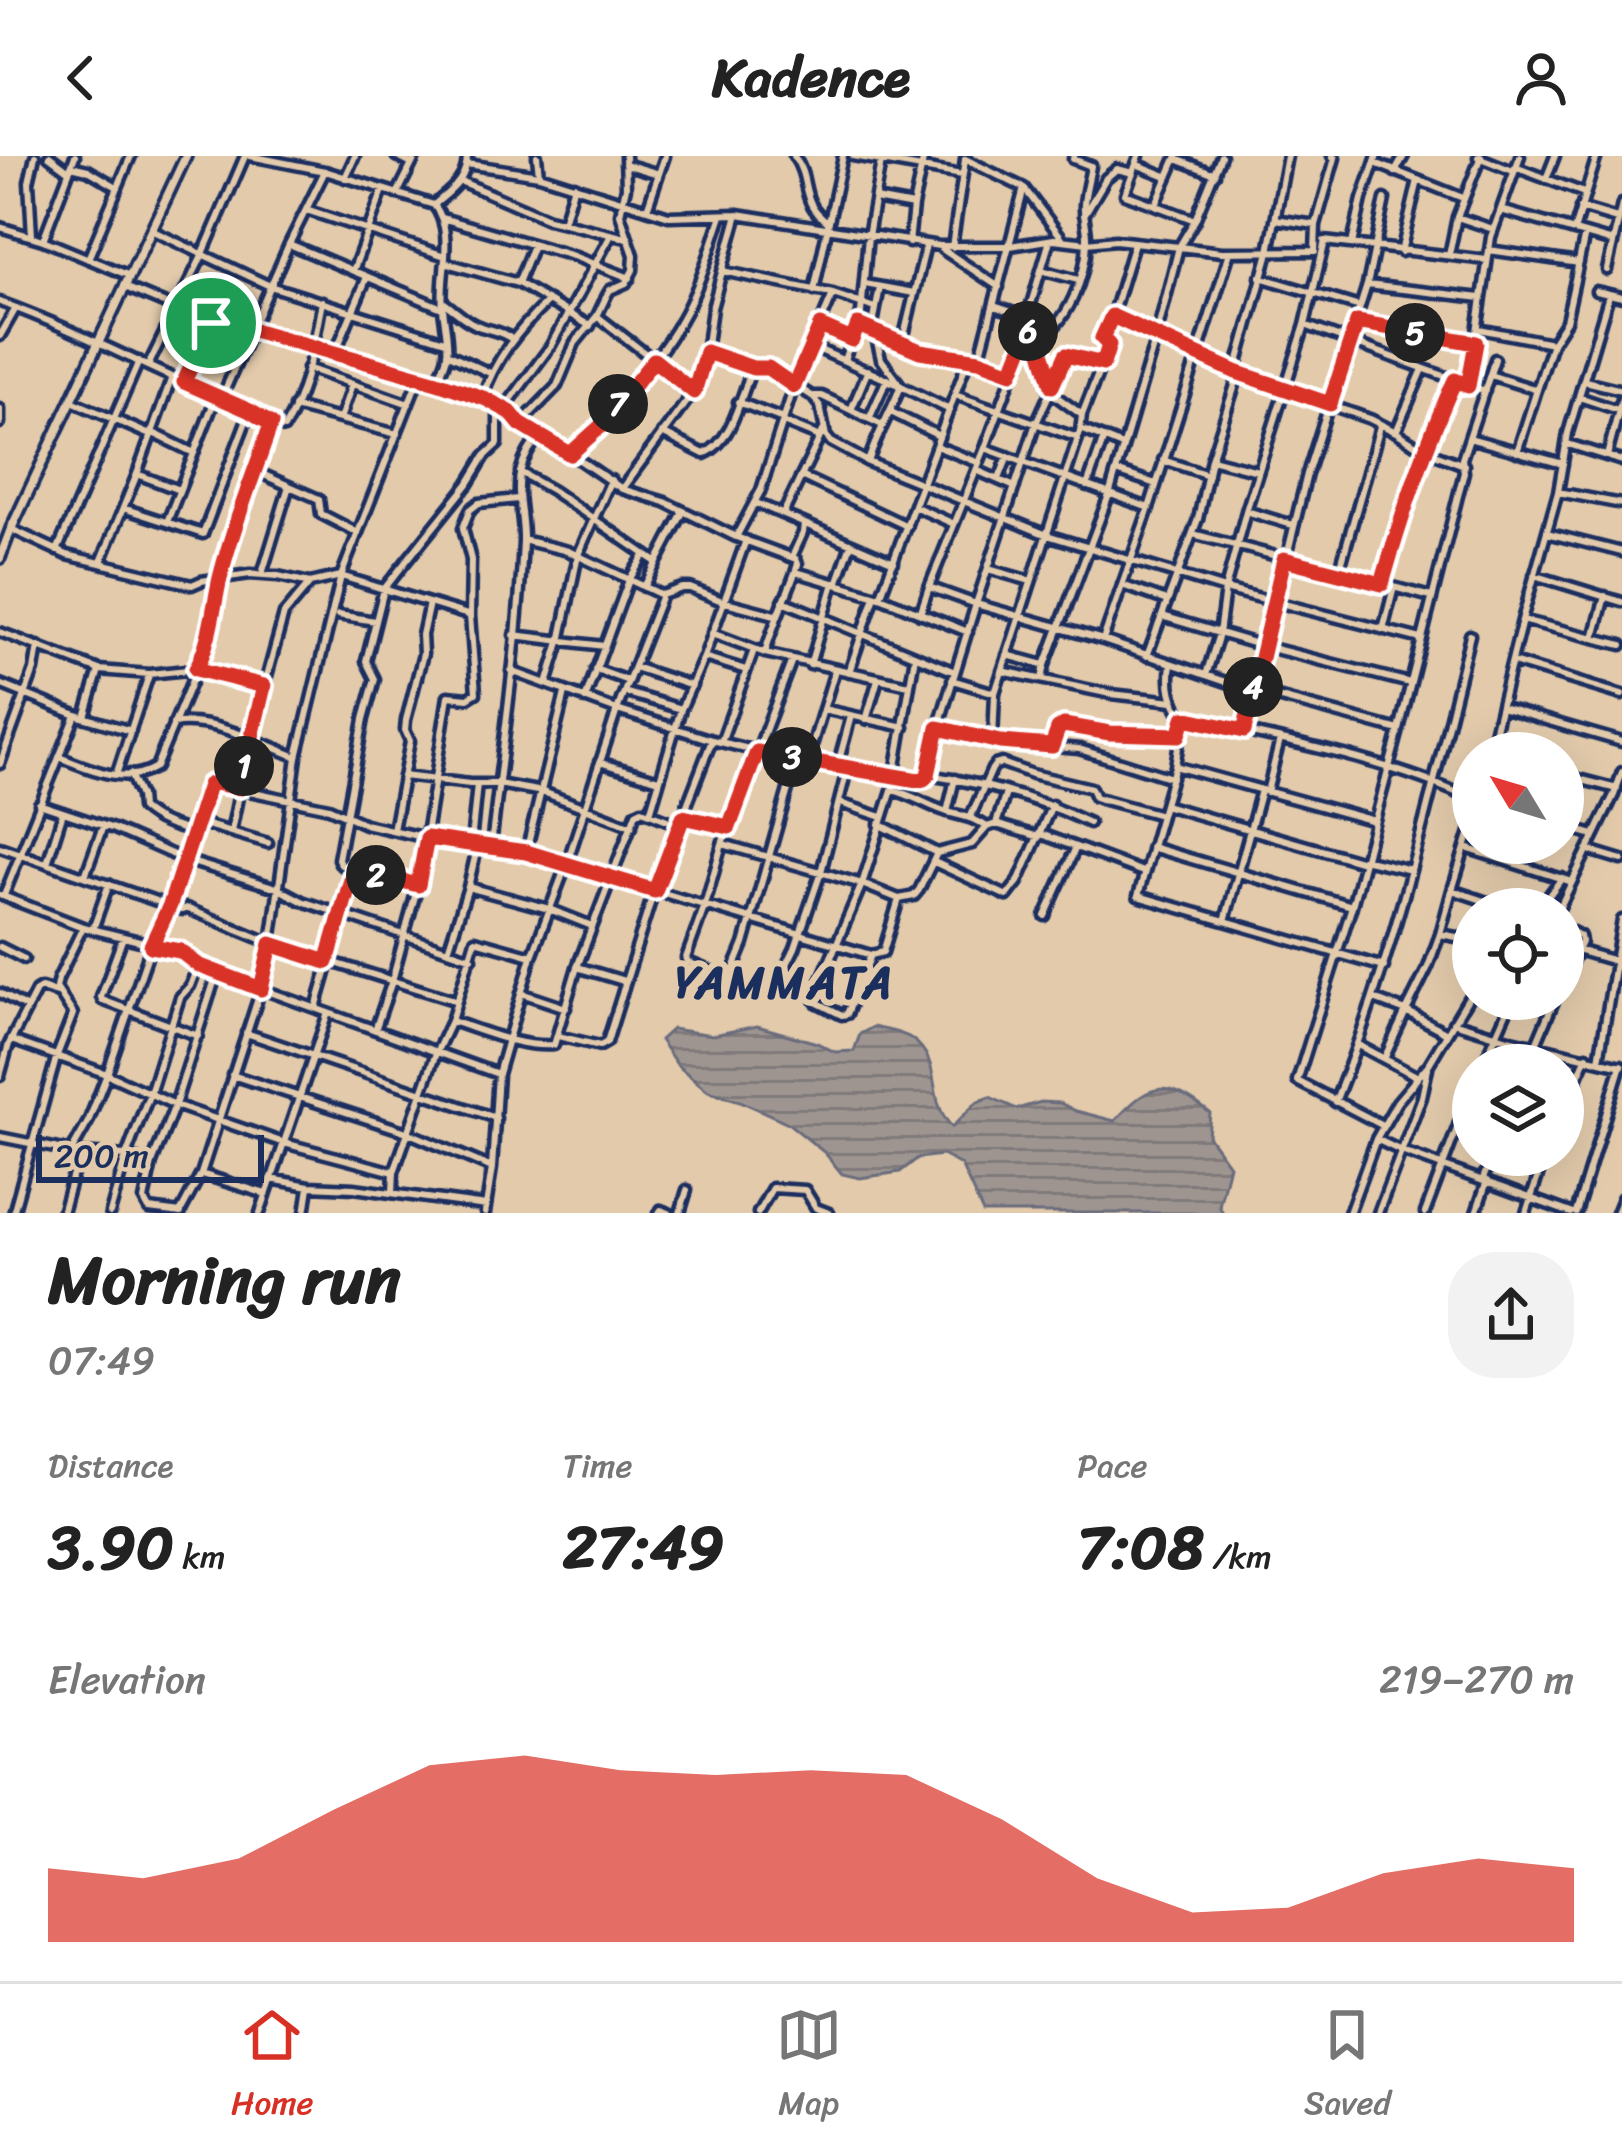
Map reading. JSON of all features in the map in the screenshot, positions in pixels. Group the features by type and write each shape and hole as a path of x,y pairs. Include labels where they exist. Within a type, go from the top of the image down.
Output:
{"street":[{"path":"32,236 29,182 34,156"},
{"path":"49,156 70,169 88,170 118,188"},
{"path":"43,240 75,156"},
{"path":"88,259 131,156"},
{"path":"0,557 3,538 100,344 185,156"},
{"path":"148,366 248,156 325,171 434,205 442,218 447,353 437,382"},
{"path":"345,178 355,156"},
{"path":"396,156 414,160 398,194"},
{"path":"537,156 539,176"},
{"path":"647,209 665,156"},
{"path":"794,156 811,208 827,225"},
{"path":"814,291 843,156"},
{"path":"854,156 962,175"},
{"path":"909,242 924,156"},
{"path":"1042,679 1109,494 1179,247 1196,220 1221,156"},
{"path":"1147,656 1193,534 1237,380 1287,156"},
{"path":"1206,674 1220,634 1236,546 1305,325 1320,241 1316,225 1332,156"},
{"path":"1395,172 1405,156"},
{"path":"1449,256 1479,156 1584,193"},
{"path":"1468,386 1489,250 1520,156"},
{"path":"1546,179 1556,156"},
{"path":"1574,231 1597,156"},
{"path":"952,247 966,157 1024,188 1064,240"},
{"path":"1037,341 1063,320 1087,243 1084,215 1091,166 1070,157"},
{"path":"844,360 858,325 882,158"},
{"path":"1156,204 1177,158 1215,173"},
{"path":"1352,244 1376,159 1395,172 1463,198"},
{"path":"434,205 460,181 467,160 574,185 669,216 738,214 827,225 926,245 1115,240 1269,252 1315,251 1320,241"},
{"path":"520,424 557,386 575,343 610,290 634,270 634,255 621,221 625,160 659,174"},
{"path":"1136,164 1125,194 1196,220"},
{"path":"1084,215 1106,178 1117,169 1136,164 1168,177"},
{"path":"167,523 194,453 325,171"},
{"path":"1401,252 1418,180"},
{"path":"460,181 533,214 628,238"},
{"path":"563,223 574,185"},
{"path":"979,360 1024,188"},
{"path":"353,271 383,190"},
{"path":"874,199 913,206"},
{"path":"1244,731 1293,525 1357,322 1385,199"},
{"path":"1607,270 1622,204"},
{"path":"1580,208 1617,219"},
{"path":"306,210 518,283 590,326"},
{"path":"1500,210 1613,242"},
{"path":"570,454 600,427 671,337 693,296 722,214"},
{"path":"622,489 694,392 738,214"},
{"path":"1457,217 1494,229"},
{"path":"442,218 630,278"},
{"path":"1276,219 1316,225"},
{"path":"0,227 130,276"},
{"path":"153,231 270,286 445,341"},
{"path":"1517,452 1552,343 1566,320 1585,234"},
{"path":"418,885 341,865 338,859 375,679 365,661 384,589 498,444 497,417 550,347 611,235"},
{"path":"1051,239 1026,326 1037,341 1051,388 1082,415"},
{"path":"1320,241 1487,260"},
{"path":"993,740 995,693 1082,415 1109,345 1102,338 1134,242"},
{"path":"289,244 443,305 472,324 513,339"},
{"path":"518,283 533,245"},
{"path":"902,344 926,245"},
{"path":"939,246 999,287"},
{"path":"1489,250 1579,263"},
{"path":"1102,640 1230,252"},
{"path":"1041,270 1079,280"},
{"path":"722,271 876,308"},
{"path":"335,353 367,277"},
{"path":"1260,277 1360,307"},
{"path":"863,284 914,292"},
{"path":"1367,285 1481,298"},
{"path":"880,286 874,332 881,359 901,386"},
{"path":"125,287 211,323 253,330 482,398 505,408 520,424 622,489 665,502 736,537 793,557 798,561 796,572 765,653"},
{"path":"1595,292 1622,297"},
{"path":"736,537 756,503 794,386 833,294"},
{"path":"1495,732 1583,380 1610,295"},
{"path":"482,398 490,373 513,339 548,301"},
{"path":"0,302 284,428 314,347 322,302"},
{"path":"994,305 1027,316"},
{"path":"0,336 16,308"},
{"path":"597,316 694,392"},
{"path":"1112,316 1236,372 1380,425 1424,450 1464,465"},
{"path":"1357,322 1476,343"},
{"path":"184,382 211,323"},
{"path":"858,325 920,351 979,360 1012,372"},
{"path":"1305,325 1485,391"},
{"path":"820,326 852,340"},
{"path":"1478,329 1552,343"},
{"path":"920,614 1029,330"},
{"path":"811,346 950,410"},
{"path":"706,352 753,368 768,368 820,406 822,433 783,514"},
{"path":"447,353 490,373"},
{"path":"511,671 617,710 757,752 924,779 976,604 1051,388 1066,355 1103,364"},
{"path":"848,673 860,634 916,507 968,358"},
{"path":"1382,1125 1297,1081 1352,906 1462,459 1495,359"},
{"path":"57,551 139,362"},
{"path":"307,368 409,404"},
{"path":"662,433 704,454 716,449 732,424 753,368"},
{"path":"1396,432 1423,368"},
{"path":"851,410 868,370"},
{"path":"1490,374 1537,390"},
{"path":"101,562 172,376"},
{"path":"217,973 152,1162 144,1204 149,1209 181,1213 201,1174 261,989 290,798 341,576 419,377"},
{"path":"869,419 887,379"},
{"path":"1382,584 1424,450 1455,380"},
{"path":"1583,380 1622,394 1607,455"},
{"path":"340,419 352,384"},
{"path":"868,462 901,386"},
{"path":"955,395 1122,446"},
{"path":"812,396 822,396 882,425"},
{"path":"1579,397 1618,410"},
{"path":"72,401 194,453"},
{"path":"738,402 822,433 868,462 1047,535 1274,603 1421,639"},
{"path":"294,406 397,434"},
{"path":"0,409 0,423"},
{"path":"123,508 200,535 206,532 250,411"},
{"path":"891,412 939,436"},
{"path":"59,757 101,775 150,772 156,767 208,642 220,580 271,424"},
{"path":"1339,572 1380,425"},
{"path":"490,846 524,540 520,472 539,435"},
{"path":"1087,486 1104,438"},
{"path":"1468,438 1563,464"},
{"path":"1567,444 1622,460"},
{"path":"936,446 1015,487"},
{"path":"986,448 1149,508"},
{"path":"999,479 1007,456"},
{"path":"1211,459 1258,471"},
{"path":"1163,460 1208,476"},
{"path":"255,470 319,499 321,514 358,533"},
{"path":"1116,471 1156,484"},
{"path":"520,472 656,562"},
{"path":"137,474 179,490"},
{"path":"801,476 907,526"},
{"path":"547,684 578,555 611,480"},
{"path":"262,574 290,485"},
{"path":"1558,492 1622,504"},
{"path":"375,1030 418,885 448,696 468,698 476,693 471,560 463,528 479,503 518,499"},
{"path":"756,503 894,562"},
{"path":"916,507 954,524"},
{"path":"1246,511 1293,525"},
{"path":"644,586 683,512"},
{"path":"793,557 804,524"},
{"path":"11,529 57,551 192,585 262,574 310,583 341,576 470,616"},
{"path":"1547,533 1622,552"},
{"path":"1193,534 1431,597"},
{"path":"524,540 578,555 662,595 690,588 776,615"},
{"path":"650,813 675,728 746,540"},
{"path":"810,664 851,544"},
{"path":"585,698 628,580 645,554"},
{"path":"988,569 1031,581"},
{"path":"796,572 878,596 968,632"},
{"path":"1534,575 1622,602"},
{"path":"231,832 250,738 284,614 310,583"},
{"path":"1122,585 1167,601"},
{"path":"928,587 1252,690 1399,730"},
{"path":"1383,630 1394,587"},
{"path":"271,1179 393,1192 486,1209 498,1074 507,1038 599,761 662,595"},
{"path":"1594,638 1605,596"},
{"path":"783,601 995,693"},
{"path":"393,830 410,741 406,720 423,654 429,603"},
{"path":"338,615 375,622"},
{"path":"1162,616 1410,683"},
{"path":"1522,620 1622,645"},
{"path":"0,632 99,670 149,674 196,669 264,686"},
{"path":"712,633 765,653 909,685"},
{"path":"1335,1102 1384,967 1470,634"},
{"path":"514,635 604,646"},
{"path":"0,764 38,646"},
{"path":"558,1036 605,1045 681,821 754,650"},
{"path":"1007,655 1045,665"},
{"path":"871,955 847,1014 814,1000 862,884 892,790 915,656"},
{"path":"704,658 746,670"},
{"path":"792,660 722,844 686,960 772,994 821,872 848,766"},
{"path":"1513,662 1622,695"},
{"path":"1171,664 1168,685 1184,718 1388,769 1452,790"},
{"path":"634,667 692,686"},
{"path":"595,669 628,681"},
{"path":"85,718 99,670"},
{"path":"808,759 835,670"},
{"path":"1002,671 1111,694 1173,701"},
{"path":"116,775 149,674"},
{"path":"866,720 878,679"},
{"path":"0,684 130,731"},
{"path":"526,852 566,691"},
{"path":"624,692 682,709"},
{"path":"1502,707 1622,742"},
{"path":"823,709 904,727"},
{"path":"76,715 2,896 83,927 180,951 217,973 498,1074"},
{"path":"838,764 851,716"},
{"path":"1184,718 1138,896 1384,967"},
{"path":"173,724 200,724 298,757"},
{"path":"1052,746 1064,725 1110,733 1179,735"},
{"path":"938,728 1090,752 1172,778"},
{"path":"1226,921 1280,740"},
{"path":"730,979 797,758"},
{"path":"599,761 659,781"},
{"path":"971,816 995,764 1091,788 1095,797 1105,801 1161,815"},
{"path":"1175,766 1374,821"},
{"path":"1570,888 1622,772"},
{"path":"130,774 146,814 194,832"},
{"path":"928,775 986,785 1052,805 1088,823"},
{"path":"403,776 543,792 632,826"},
{"path":"947,812 955,778"},
{"path":"1584,780 1617,789"},
{"path":"62,1213 75,1152 170,905 211,783 290,798 365,824 427,838 526,852 871,955 883,952 899,899"},
{"path":"448,950 469,887 477,784"},
{"path":"892,790 947,812 1040,835 1143,872"},
{"path":"722,844 899,899 914,896 935,858 972,844 991,825 1006,791"},
{"path":"838,802 881,821 935,858 1006,896 1015,888 1052,805"},
{"path":"39,804 184,860 278,888 302,901 472,958"},
{"path":"1164,805 1411,870"},
{"path":"451,1021 554,1046 592,926 639,810 729,827"},
{"path":"47,863 63,812"},
{"path":"197,822 268,843"},
{"path":"85,876 103,826"},
{"path":"1584,833 1595,836"},
{"path":"0,847 186,908 271,944 457,1000"},
{"path":"1045,916 1076,847"},
{"path":"1151,848 1352,906"},
{"path":"1589,850 1622,860"},
{"path":"1518,864 1573,882"},
{"path":"316,1008 354,869"},
{"path":"1555,888 1563,878"},
{"path":"93,929 109,884"},
{"path":"469,887 592,926"},
{"path":"1384,1059 1428,968 1452,890"},
{"path":"1599,1060 1622,920"},
{"path":"13,1213 73,1014 58,993 58,979 83,927"},
{"path":"1440,934 1452,936"},
{"path":"123,937 101,998 197,1036"},
{"path":"393,1192 407,1132 451,1021 475,940 532,956"},
{"path":"0,947 24,959"},
{"path":"1584,952 1618,962"},
{"path":"110,1213 171,1024 198,965"},
{"path":"577,968 624,981"},
{"path":"0,1076 10,1042 38,989 58,993"},
{"path":"0,993 27,1008"},
{"path":"521,993 566,1008"},
{"path":"1374,999 1447,1033"},
{"path":"260,1213 328,1013"},
{"path":"1492,1044 1503,1020"},
{"path":"1348,1213 1382,1125 1429,1064 1453,1022 1531,1044"},
{"path":"246,1034 496,1118"},
{"path":"0,1040 57,1055 175,1105 284,1143 394,1172"},
{"path":"1358,1045 1418,1077"},
{"path":"1376,1139 1570,1213 1622,1065 1584,1055"},
{"path":"1584,1063 1587,1056"},
{"path":"1378,1213 1422,1097 1429,1064"},
{"path":"232,1075 407,1132 492,1168"},
{"path":"0,1137 152,1162"},
{"path":"1425,1213 1452,1141"},
{"path":"201,1174 266,1194"},
{"path":"1476,1213 1486,1176"},
{"path":"1526,1213 1538,1176"},
{"path":"305,1213 309,1186"},
{"path":"758,1213 772,1188 805,1190 816,1208 829,1213"},
{"path":"680,1213 686,1190"},
{"path":"1616,1213 1622,1198"},
{"path":"422,1213 426,1199"},
{"path":"659,1213 670,1213"}],"shaded area":[{"path":"757,1026 835,1052 854,1051 860,1034 873,1027 908,1037 928,1059 939,1105 952,1127 977,1102 990,1097 1017,1109 1041,1102 1060,1103 1115,1121 1149,1092 1160,1089 1182,1094 1210,1113 1208,1136 1229,1165 1219,1206 1223,1213 983,1213 961,1165 942,1155 918,1158 900,1172 860,1178 842,1174 788,1123 708,1091 678,1066 660,1040 672,1029 713,1035"}],"district":[{"name":"YAMMATA","path":"785,983"}],"route":[{"path":"1112,316 1236,372 1330,404 1357,322 1476,343 1468,386 1455,380 1429,437 1382,584 1284,559 1244,731 1184,718 1179,735 1110,733 1064,725 1052,746 1000,742 938,728 928,775 918,780 757,752 729,827 683,817 655,891 526,852 427,838 418,885 354,869 327,962 271,944 261,989 198,965 180,951 151,946 170,905 209,785 240,788 264,686 196,669 208,642 231,539 271,424 184,382 211,323 253,330 500,404 520,424 570,454 600,427 654,360 694,392 706,352 753,368 768,368 794,386 820,326 852,340 858,325 920,351 979,360 1012,372 1029,330 1041,348 1052,386 1066,355 1103,364 1109,345 1102,338 1112,316"}]}
